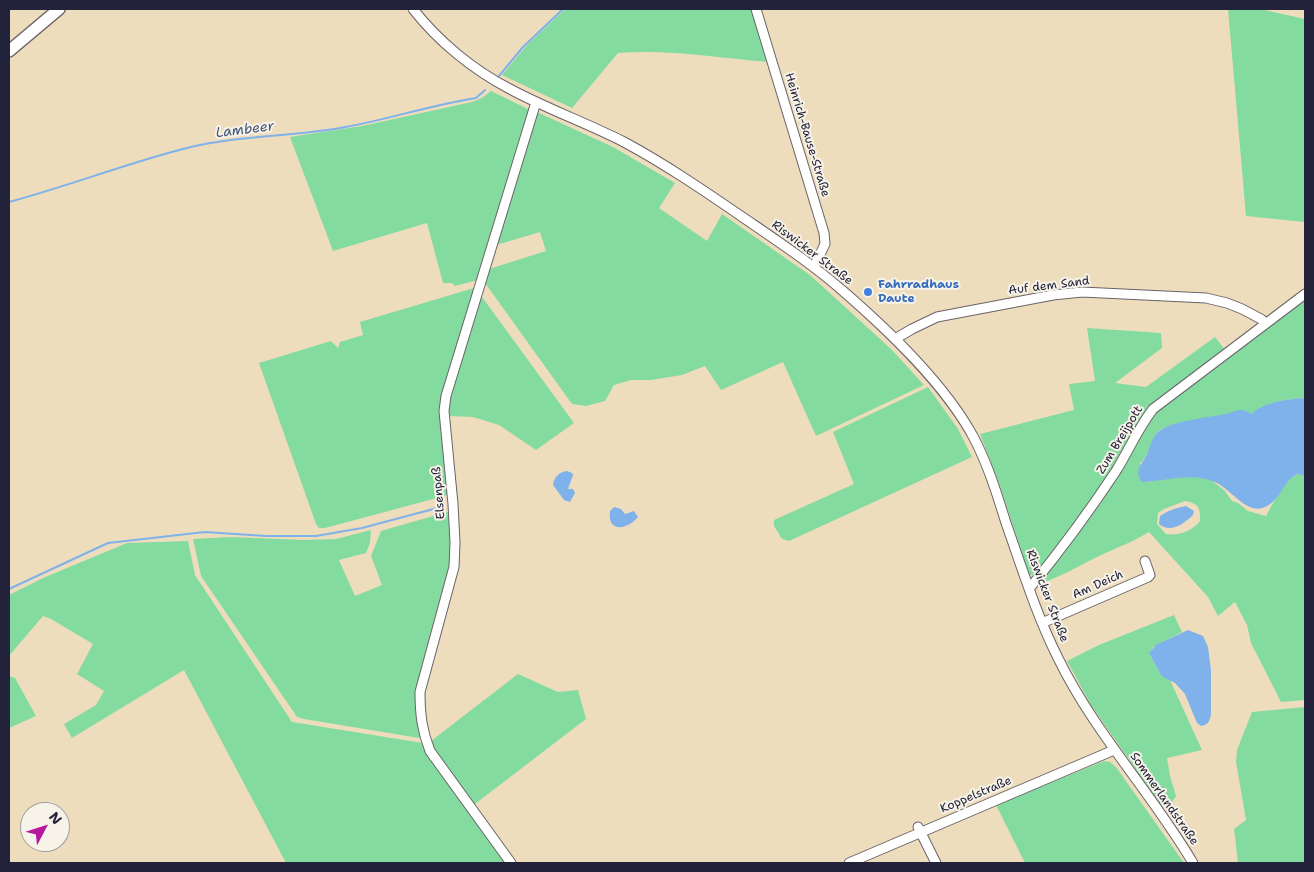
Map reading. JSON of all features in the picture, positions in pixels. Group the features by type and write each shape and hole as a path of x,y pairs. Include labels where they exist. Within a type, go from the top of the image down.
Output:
{"main road":[{"path":"9,51 59,9"}],"street":[{"name":"Riswicker Straße","path":"413,9 441,39 466,60 506,87 623,142 683,176 814,267 895,339 945,396 974,438 991,475 1029,589 1058,659 1084,705 1114,750"},
{"name":"Heinrich-Bause-Straße","path":"756,9 824,233 825,244 814,267"},
{"name":"Elsenpaß","path":"511,863 430,751 422,731 420,692 454,567 453,504 444,411 446,396 536,102"},
{"name":"Auf dem Sand","path":"895,339 937,317 1082,292 1206,298 1242,309 1266,323"},
{"name":"Zum Breijpott","path":"1029,589 1097,501 1119,466 1136,433 1153,409 1305,294"},
{"name":"Am Deich","path":"1042,623 1148,577 1150,572 1145,561"},
{"name":"Koppelstraße","path":"848,863 919,829 1114,750"},
{"name":"Sommerlandstraße","path":"1114,750 1182,844 1193,863"},
{"path":"919,829 936,863"}],"green space":[{"path":"565,9 752,9 769,62 675,53 618,53 572,108 502,75 527,45"},
{"path":"1228,9 1260,9 1305,19 1305,222 1246,216"},
{"path":"491,91 530,110 478,280 455,286 452,283 443,283 427,223 333,251 290,137 362,126 472,102 482,98"},
{"path":"537,112 613,147 675,183 659,208 707,241 722,214 810,275 891,349 924,385 816,436 783,362 721,390 705,366 682,375 651,380 631,380 614,385 605,401 586,406 572,404 485,283 489,269 546,251 540,232 493,246"},
{"path":"474,288 439,406 448,495 319,528 259,363 331,341 338,348 340,342 363,335 360,322"},
{"path":"480,296 574,423 536,450 499,425 473,417 449,416 449,400"},
{"path":"1305,297 1305,398 1270,404 1252,414 1241,410 1163,428 1157,432 1145,458 1140,463 1148,482 1175,477 1195,476 1211,480 1224,490 1232,501 1248,511 1266,516 1287,482 1297,474 1305,476 1305,700 1281,702 1251,643 1247,625 1235,602 1218,616 1208,597 1149,532 1056,578 1041,583 1040,581 1150,418 1160,408","holes":["1185,501 1198,507 1200,521 1193,528 1185,532 1166,534 1157,524 1158,513"]},
{"path":"1087,328 1161,333 1162,348 1115,383 1146,387 1215,337 1226,351 1167,395 1039,571 1035,575 1029,575 1000,486 980,434 1074,410 1069,384 1095,381"},
{"path":"928,387 958,429 972,457 789,541 782,539 774,526 774,520 854,484 833,432"},
{"path":"447,512 451,515 451,566 419,686 421,736 419,738 297,717 201,576 193,539 231,537 304,540 336,539 371,530 370,543 366,553 339,560 355,596 382,585 371,556 381,531"},
{"path":"188,541 195,575 292,722 423,743 509,863 286,863 184,670 72,738 64,724 96,705 104,691 77,674 93,644 43,616 9,656 9,595 43,578 127,543"},
{"path":"1174,615 1182,632 1153,647 1150,655 1161,675 1170,680 1202,750 1167,758 1176,796 1172,802 1162,807 1091,705 1067,661 1099,645"},
{"path":"518,674 558,692 578,690 586,719 471,807 431,748 431,741"},
{"path":"9,676 15,678 36,716 9,728"},
{"path":"1305,707 1305,863 1238,863 1234,829 1246,820 1236,762 1237,750 1252,712"},
{"path":"1104,761 1110,762 1116,767 1184,863 1025,863 996,805"}],"water":[{"path":"1305,398 1305,476 1297,474 1288,482 1273,502 1262,508 1256,509 1244,504 1222,486 1208,479 1189,477 1142,482 1140,478 1139,470 1152,440 1159,431 1165,428 1182,422 1239,410 1252,414 1269,404"},
{"path":"567,471 573,475 568,489 573,489 575,493 570,502 564,500 553,485 557,475"},
{"path":"1186,506 1194,511 1193,515 1186,521 1172,528 1163,527 1159,524 1160,516 1166,512"},
{"path":"614,507 621,509 625,514 634,511 638,517 624,527 615,526 610,518 610,511"},
{"path":"1188,630 1203,636 1208,647 1211,670 1211,714 1208,722 1201,726 1197,723 1185,694 1175,683 1161,675 1149,653 1156,645"}],"waterway":[{"name":"Lambeer","path":"499,76 523,47 563,9"},
{"name":"Lambeer","path":"9,202 187,148 246,138 306,133 346,127 476,98 485,90"},
{"path":"9,589 108,543 205,532 266,536 316,536 362,528 441,507"}],"place":[{"name":"Fahrradhaus Daute","path":"868,292"}]}
